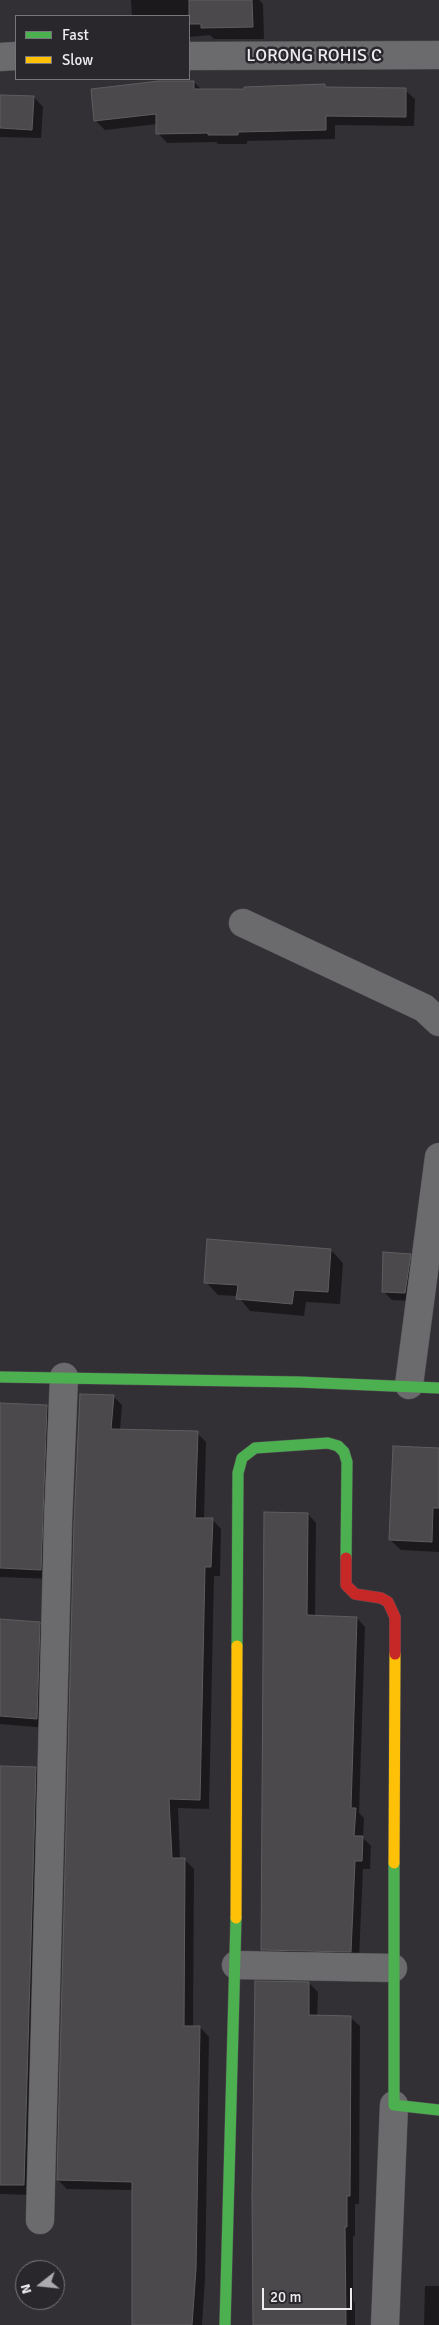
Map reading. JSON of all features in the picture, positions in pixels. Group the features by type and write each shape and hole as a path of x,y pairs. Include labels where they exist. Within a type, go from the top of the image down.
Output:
{"street":[{"name":"LORONG ROHIS C","path":"190,56 439,55"},
{"path":"0,56 15,56"},
{"path":"243,923 424,1008 439,1022"},
{"path":"409,1385 439,1157"},
{"path":"0,1377 409,1385 439,1388"},
{"path":"40,2220 58,1522 64,1377"},
{"path":"225,2325 236,1966 238,1473 242,1458 255,1448 328,1444 338,1446 344,1452 347,1462 346,1585 355,1594 381,1598 388,1602 395,1617 394,2106 385,2325"},
{"path":"236,1966 393,1968"},
{"path":"394,2106 439,2110"}],"building":[{"path":"189,0 252,0 253,27 201,28 201,24 190,24"},
{"path":"159,81 194,81 194,89 244,89 244,87 325,84 325,87 406,88 406,117 326,116 326,130 238,132 238,135 208,135 208,133 156,134 156,114 94,121 91,89"},
{"path":"0,95 34,96 32,130 0,128"},
{"path":"207,1239 331,1249 328,1292 294,1290 292,1304 236,1299 238,1285 204,1283"},
{"path":"383,1252 411,1254 405,1293 382,1292"},
{"path":"80,1394 114,1395 111,1429 198,1431 195,1518 213,1518 211,1567 205,1567 200,1800 169,1799 172,1858 185,1858 184,2026 200,2026 196,2269 192,2325 132,2325 132,2182 57,2180 74,1523"},
{"path":"0,1403 47,1405 41,1570 0,1568"},
{"path":"393,1446 439,1448 439,1508 433,1508 432,1542 389,1540"},
{"path":"264,1512 308,1513 307,1615 357,1617 351,1808 356,1808 354,1836 363,1836 362,1861 355,1861 351,1952 261,1950"},
{"path":"0,1619 40,1622 37,1719 0,1716"},
{"path":"0,1766 36,1767 24,2185 0,2185"},
{"path":"255,1981 309,1982 309,2015 351,2016 350,2196 347,2196 347,2227 345,2227 346,2325 253,2325 252,2193"}],"traffic: fast":[{"path":"0,1377 299,1382 439,1388"},
{"path":"237,1646 238,1473 242,1458 255,1448 328,1443 338,1446 344,1452 347,1462 346,1558"},
{"path":"394,1863 394,2105 439,2110"},
{"path":"225,2325 236,1918"}],"traffic: slow":[{"path":"236,1918 237,1646"},
{"path":"394,1863 395,1654"}],"traffic: jam":[{"path":"346,1558 346,1585 355,1594 381,1598 388,1602 395,1617 395,1654"}]}
